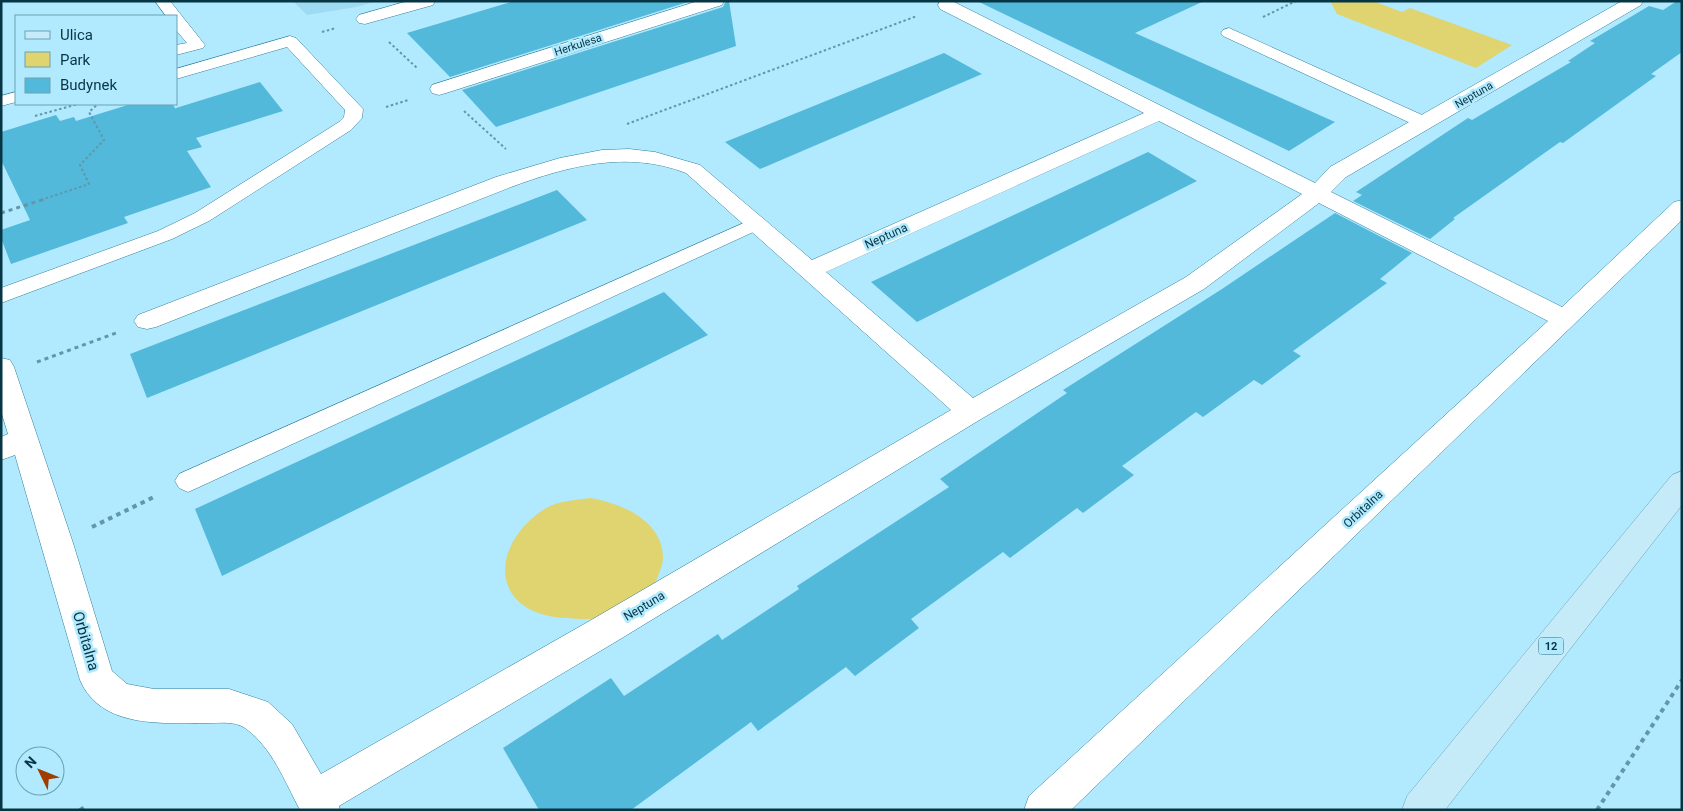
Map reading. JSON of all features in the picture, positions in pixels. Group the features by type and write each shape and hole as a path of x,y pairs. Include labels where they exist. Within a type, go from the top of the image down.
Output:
{"main road":[{"name":"12","path":"1421,810 1682,483"}],"street":[{"path":"365,19 427,1"},
{"name":"Herkulesa","path":"439,89 716,1"},
{"name":"Neptuna","path":"319,804 605,630 971,412 1195,282 1318,193 1338,172 1425,124 1635,1"},
{"path":"952,3 1160,113 1565,319"},
{"name":"Neptuna","path":"809,271 1160,113"},
{"path":"146,321 532,173 589,158 630,157 678,162 693,169 971,412"},
{"name":"Orbitalna","path":"1043,810 1682,207"},
{"name":"Orbitalna","path":"3,371 13,444 57,543 97,680 118,699 154,706 229,706 255,714 279,736 319,804"}],"lane":[{"path":"162,1 173,15"},
{"path":"178,22 197,45 178,50"},
{"path":"1229,33 1425,124"},
{"path":"1,296 165,235 202,217 344,126 353,118 354,109 290,41 178,73"},
{"path":"1,90 15,86"},
{"path":"1,102 15,97"},
{"path":"188,482 755,224"}],"path":[{"path":"623,125 952,3"},
{"path":"290,41 365,19 532,173"},
{"path":"353,118 439,89"},
{"path":"30,118 75,105"},
{"path":"1,213 89,184 80,165 104,140 88,112 97,105"},
{"path":"3,371 146,321"},
{"path":"57,543 188,482"},
{"path":"1597,810 1682,680"},
{"path":"80,810 85,807"}],"shaded area":[{"path":"293,1 377,1 356,7 307,15"}],"green space":[{"path":"1330,1 1373,1 1402,12 1410,8 1512,45 1476,68 1337,14"},
{"path":"590,498 602,500 627,509 649,524 656,534 661,546 663,559 653,589 616,612 595,619 566,618 541,614 522,604 511,591 505,575 507,558 514,540 527,523 546,508 562,502"}],"building":[{"path":"514,1 691,1 450,77 407,33"},
{"path":"726,1 729,1 736,46 496,127 462,90 723,7"},
{"path":"977,1 1204,1 1135,33 1335,122 1289,151"},
{"path":"1677,1 1682,1 1682,52 1651,74 1656,76 1563,143 1560,142 1453,218 1455,219 1430,239 1353,201 1362,195 1356,192 1468,118 1472,120 1571,62 1568,61 1595,43 1590,41 1649,6 1663,10"},
{"path":"944,53 982,74 760,169 725,142"},
{"path":"260,82 283,111 196,138 202,147 187,151 211,187 124,217 128,223 11,264 1,238 1,230 30,220 1,160 1,132 56,115 60,121 74,117 76,121 128,105 173,105 176,108"},
{"path":"1148,152 1197,181 917,322 871,282"},
{"path":"557,190 587,220 147,398 130,354"},
{"path":"1335,213 1412,253 1380,279 1387,283 1293,351 1301,356 1262,385 1254,380 1203,417 1196,412 1122,466 1134,475 1083,513 1077,508 1010,558 1003,552 911,619 919,628 855,676 846,667 758,731 751,722 631,810 539,810 503,748 611,678 624,696 718,634 722,640 799,589 797,586 949,487 940,479 1067,393 1063,390 1222,289"},
{"path":"664,292 708,335 222,576 195,509"}]}
